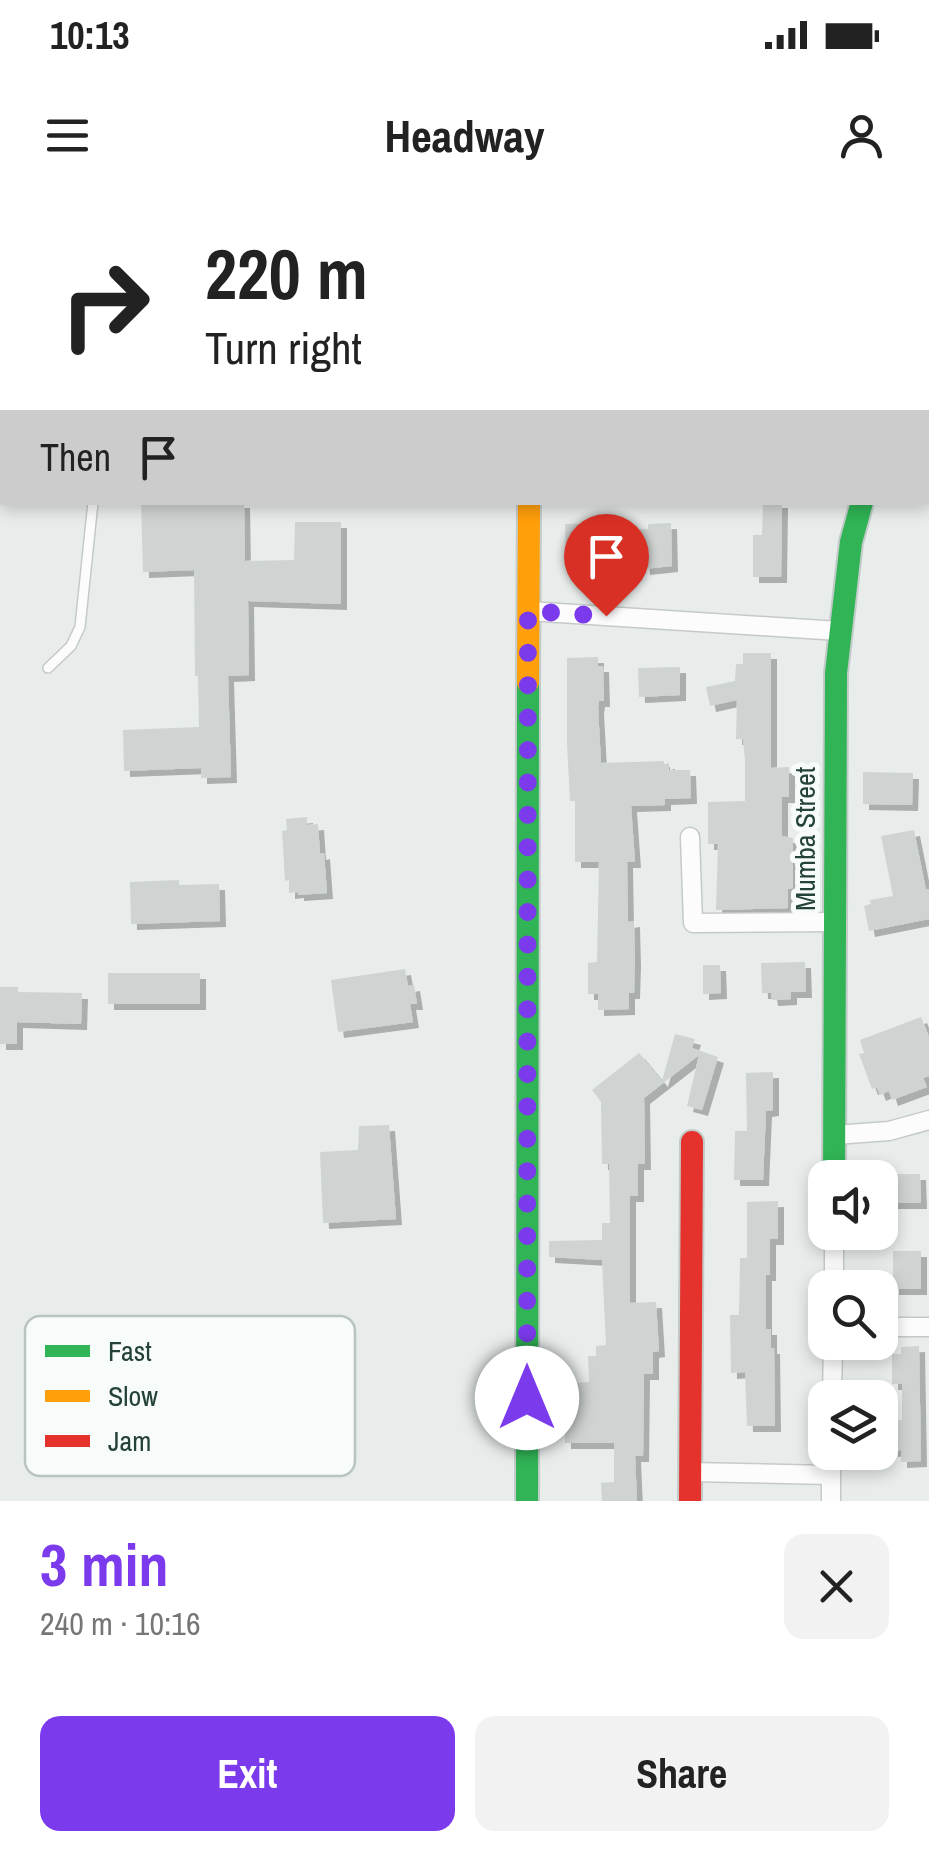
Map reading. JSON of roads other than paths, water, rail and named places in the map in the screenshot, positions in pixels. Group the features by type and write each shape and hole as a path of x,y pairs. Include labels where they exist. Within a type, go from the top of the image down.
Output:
{"street":[{"path":"527,1501 529,505"},
{"name":"Mumba Street","path":"834,1160 836,673 851,542 861,505"},
{"path":"528,611 839,631"},
{"path":"690,837 692,923 834,922"},
{"path":"834,1135 889,1132 929,1120"},
{"path":"690,1501 692,1142"},
{"path":"898,1326 929,1327"},
{"path":"831,1470 831,1501"},
{"path":"690,1472 831,1475"}],"lane":[{"path":"48,668 71,646 80,627 92,505"}]}
